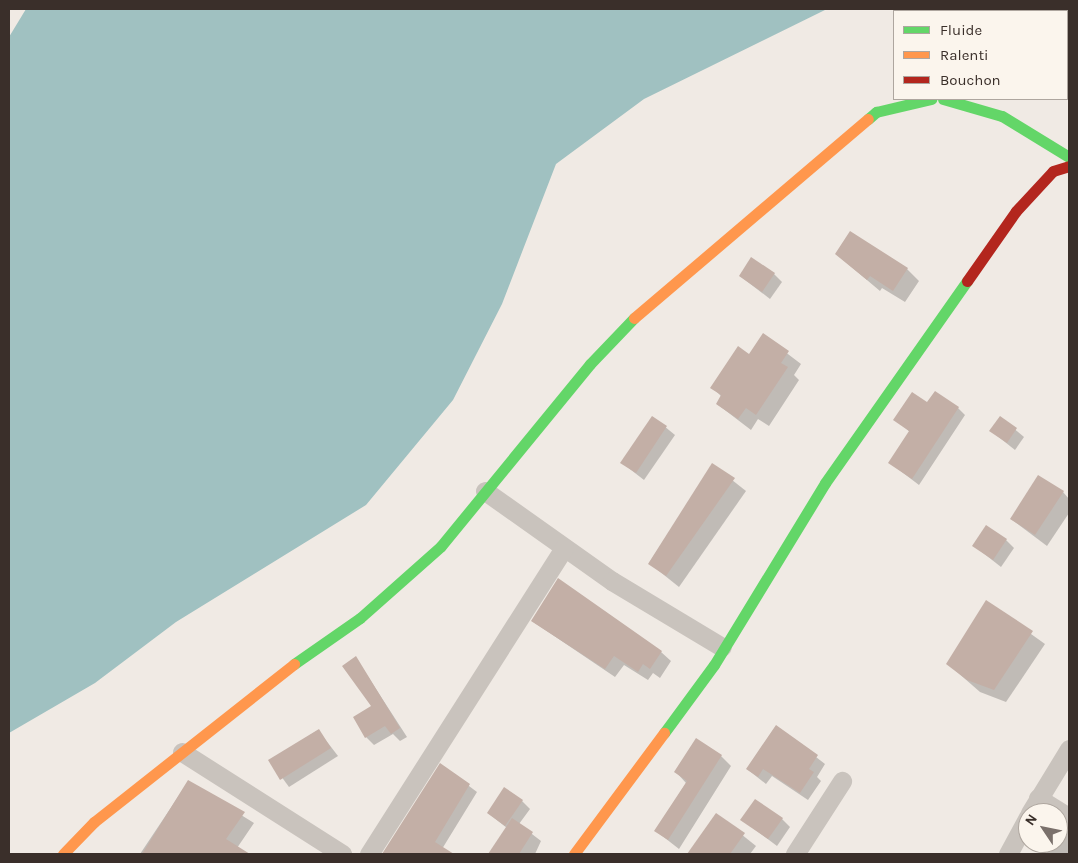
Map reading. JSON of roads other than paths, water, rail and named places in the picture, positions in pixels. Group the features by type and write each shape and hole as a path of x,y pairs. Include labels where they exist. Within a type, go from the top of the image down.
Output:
{"street":[{"path":"63,854 94,822 269,681 360,618 442,546 485,490 645,306 876,112 927,100"},
{"path":"946,100 1002,116 1069,157"},
{"path":"574,854 722,647 825,483 1016,211 1053,171 1069,166"},
{"path":"485,490 564,548 722,647"},
{"path":"369,854 564,548"},
{"path":"1036,803 1069,749"},
{"path":"182,752 342,854"},
{"path":"795,854 842,781"},
{"path":"1008,854 1018,836"}],"water":[{"path":"26,9 827,9 644,99 556,164 502,304 453,400 366,505 176,622 95,683 9,733 9,37"}]}
